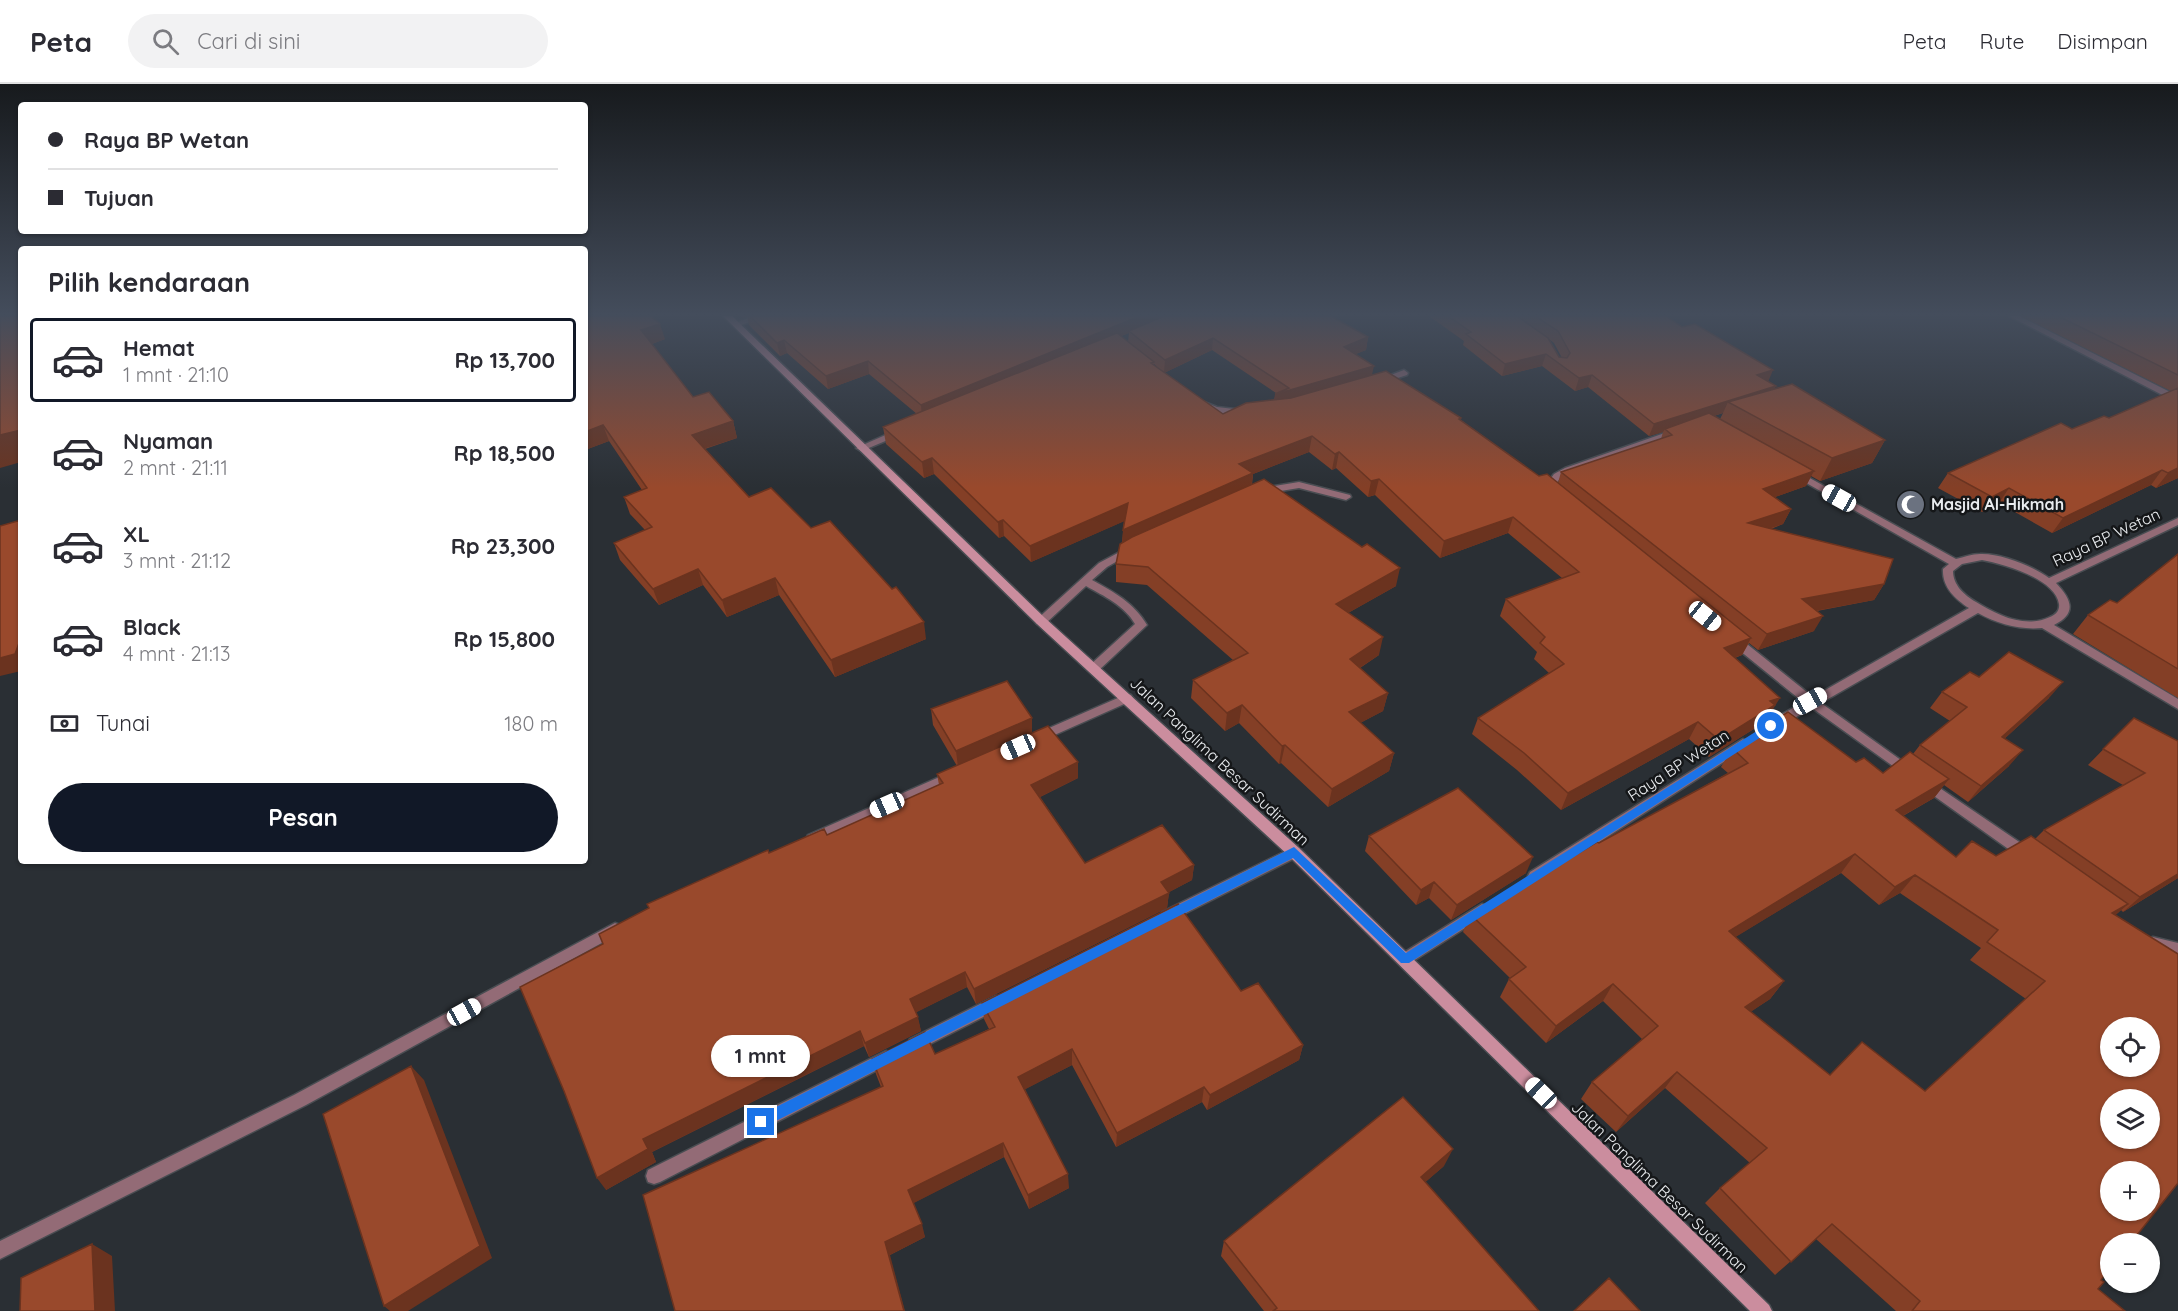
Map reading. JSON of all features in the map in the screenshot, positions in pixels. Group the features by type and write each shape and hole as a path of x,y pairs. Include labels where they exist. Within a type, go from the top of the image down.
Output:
{"main road":[{"name":"Jalan Panglima Besar Sudirman","path":"785,373 1041,621 1294,852 1763,1311"}],"street":[{"path":"1370,384 1400,373"},
{"path":"2125,373 2178,400"},
{"path":"1191,396 1215,410 1238,413 1257,411"},
{"path":"861,448 904,430"},
{"path":"1557,496 1548,489 1557,476 1683,430"},
{"path":"1784,467 1956,563"},
{"path":"1253,495 1283,486 1299,485 1346,497"},
{"name":"Raya BP Wetan","path":"2049,582 2178,521"},
{"path":"1041,621 1103,566 1137,546"},
{"path":"1982,557 2017,565 2049,582 2060,593 2065,603 2064,613 2058,620 2046,625 2012,624 1976,609 1952,589 1948,578 1949,570 1956,563 1982,557"},
{"path":"1085,581 1122,603 1138,618 1141,625 1094,668"},
{"path":"1770,726 1810,701 1976,609"},
{"path":"2046,625 2178,705"},
{"path":"1719,628 1810,701 2034,860"},
{"path":"1018,747 1127,698"},
{"name":"Raya BP Wetan","path":"1523,884 1751,739"},
{"path":"800,844 964,771"},
{"path":"1155,922 1294,852"},
{"path":"1405,959 1494,903"},
{"path":"0,1250 300,1100 627,923"},
{"path":"2141,935 2151,942 2178,949"},
{"path":"654,1176 1006,998"}],"building":[{"path":"0,373 18,373 18,431 0,435"},
{"path":"588,373 675,373 693,397 709,392 733,421 692,435 749,497 771,488 811,528 830,521 892,589 896,587 924,622 831,660 775,578 722,600 698,569 653,589 614,543 652,527 624,497 647,488 603,425 588,431"},
{"path":"883,373 999,373 921,405"},
{"path":"1017,373 1165,373 1223,414 1246,403 1291,398 1378,373 1390,373 1461,418 1459,419 1539,476 1547,474 1751,638 1724,648 1780,698 1770,701 1775,705 1719,740 1698,722 1568,793 1524,753 1478,718 1564,664 1540,643 1545,637 1506,599 1579,572 1513,517 1444,541 1379,479 1371,481 1339,452 1335,454 1312,436 1239,464 1253,473 1123,530 1128,503 1030,546 1003,520 998,522 932,458 922,462 883,427"},
{"path":"1267,373 1348,373 1275,394 1289,388"},
{"path":"1572,373 1763,373 1757,375 1776,386 1654,424 1592,375 1579,378"},
{"path":"1792,384 1885,440 1832,458 1728,402"},
{"path":"2178,388 2178,468 2168,473 2162,470 2063,518 2009,488 1992,497 1948,473 2061,423 2072,429 2104,416 2109,418"},
{"path":"1709,413 1814,471 1763,489 1791,509 1748,523 1893,559 1884,584 1802,599 1823,616 1767,634 1561,472 1672,435 1665,429"},
{"path":"1264,479 1362,547 1367,544 1400,568 1336,604 1383,637 1350,659 1388,693 1349,712 1394,753 1332,789 1285,745 1282,746 1242,705 1227,713 1193,680 1248,653 1148,567 1116,564 1120,544 1132,537"},
{"path":"18,521 18,646 15,654 0,658 0,526"},
{"path":"2178,554 2178,669 2088,615 2110,600 2117,603"},
{"path":"2009,652 2063,682 2002,737 2023,750 1981,786 1920,745 1967,707 1942,692 1970,672 1979,677"},
{"path":"1007,681 1032,718 956,751 931,709"},
{"path":"1788,712 1856,762 1864,758 1883,773 1910,752 1949,779 1896,810 1956,857 1972,841 1996,856 2031,836 2128,904 2112,913 2178,954 2178,1183 2160,1206 2160,1161 2100,1161 2100,1221 2148,1221 2139,1233 2100,1233 2100,1287 2098,1289 2100,1293 2125,1311 1912,1311 1920,1301 1832,1224 1791,1262 1720,1188 1767,1148 1677,1072 1628,1116 1592,1082 1658,1026 1613,984 1556,1026 1509,979 1526,967 1470,914 1546,866 1550,870 1597,842 1599,843 1748,763 1732,748","holes":["1855,854 1895,887 1915,875 1998,930 1987,942 2045,981 1925,1091 1862,1042 1830,1075 1745,1007 1784,981 1729,931"]},
{"path":"2134,718 2178,741 2178,874 2140,897 2044,830 2145,773 2103,749"},
{"path":"1048,726 1078,762 1031,785 1085,863 1162,825 1194,865 1161,882 1169,893 974,989 965,972 910,999 918,1017 865,1043 860,1031 643,1139 648,1149 597,1178 564,1091 520,987 603,944 599,934 649,908 647,904 768,850 769,853 824,829 827,835 943,783 937,774"},
{"path":"1458,788 1533,857 1457,905 1434,882 1421,890 1369,836"},
{"path":"1178,904 1241,991 1258,983 1303,1045 1210,1095 1204,1087 1117,1133 1072,1049 1018,1077 1068,1174 1028,1195 1003,1143 908,1190 922,1224 885,1242 904,1311 675,1311 643,1195 883,1086 872,1059 925,1032 935,1054 995,1027 982,1003"},
{"path":"411,1066 480,1246 384,1306 323,1114"},
{"path":"1403,1097 1453,1149 1421,1177 1539,1311 1273,1311 1277,1308 1224,1241"},
{"path":"92,1244 95,1311 20,1311 21,1278"},
{"path":"1609,1278 1640,1311 1574,1311"}],"place":[{"name":"Masjid Al-Hikmah","path":"1910,504"}],"route":[{"path":"761,1122 1294,852 1405,959 1771,726"}]}
